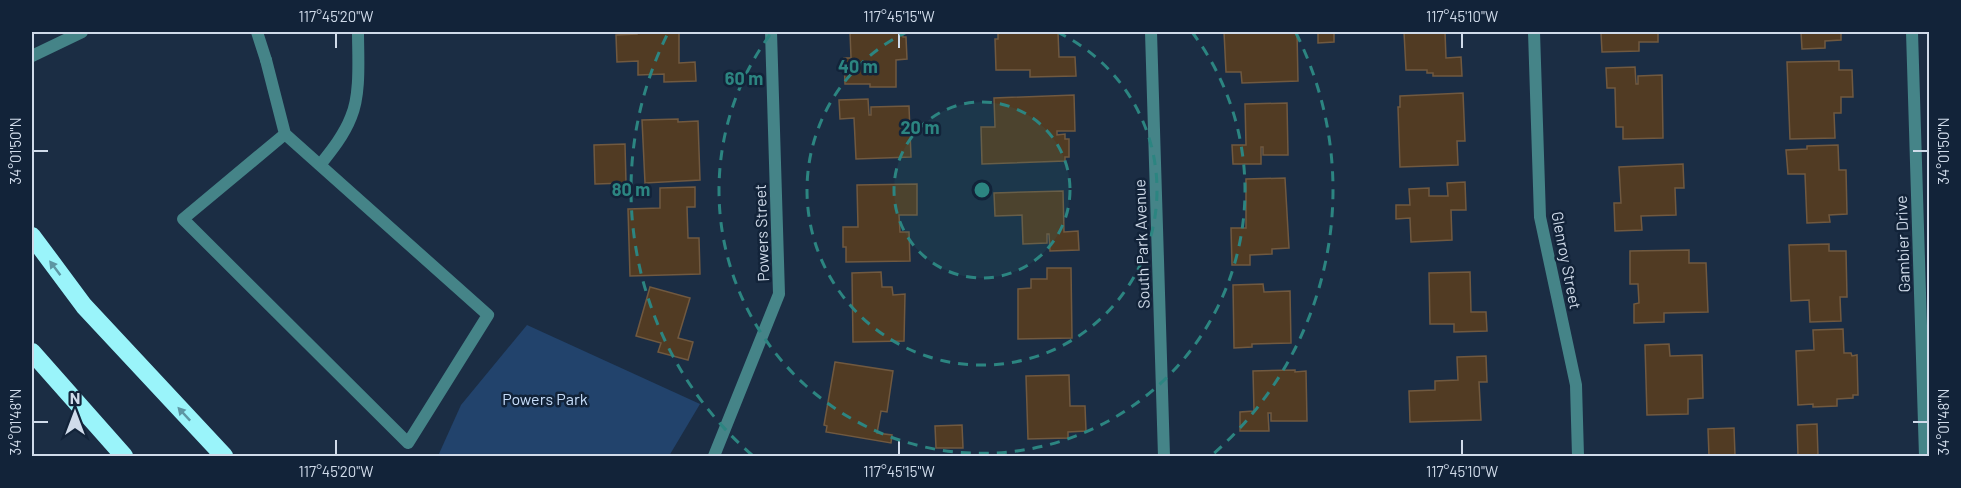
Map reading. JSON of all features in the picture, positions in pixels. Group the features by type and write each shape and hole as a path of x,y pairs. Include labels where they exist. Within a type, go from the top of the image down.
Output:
{"highway":[{"path":"32,236 84,306 224,456"},
{"path":"32,352 124,456"}],"street":[{"path":"32,56 82,32"},
{"path":"257,32 285,134 488,315 408,443 183,219 285,134"},
{"path":"320,165 335,146 352,116 358,78 358,32"},
{"name":"Powers Street","path":"714,456 779,294 771,32"},
{"name":"South Park Avenue","path":"1151,32 1164,456"},
{"name":"Glenroy Street","path":"1534,32 1540,217 1576,385 1578,456"},
{"name":"Gambier Drive","path":"1912,32 1925,456"}],"green space":[{"name":"Powers Park","path":"527,325 700,404 669,456 438,456 461,405"}],"building":[{"path":"637,32 679,32 679,63 695,62 696,81 664,82 664,74 638,75 638,61 617,62 616,35 637,34"},
{"path":"850,32 902,32 903,37 906,37 907,59 896,60 896,87 845,84 844,58 851,58"},
{"path":"998,32 1058,32 1059,57 1075,57 1076,76 1030,77 1030,70 996,70 995,39 998,39"},
{"path":"1224,32 1297,32 1298,81 1242,83 1241,72 1226,72"},
{"path":"1318,32 1334,32 1334,42 1318,43"},
{"path":"1404,32 1445,32 1446,58 1461,57 1462,76 1433,76 1433,73 1427,73 1427,70 1406,70"},
{"path":"1658,32 1658,42 1639,42 1639,51 1602,52 1601,33"},
{"path":"1801,32 1841,32 1841,40 1825,41 1825,48 1802,49"},
{"path":"1839,61 1839,70 1852,70 1853,97 1841,97 1841,113 1834,113 1835,138 1790,139 1787,62"},
{"path":"1635,67 1636,84 1638,84 1638,76 1662,75 1663,138 1623,139 1623,127 1616,127 1615,88 1607,88 1606,68"},
{"path":"1463,93 1465,141 1457,141 1458,165 1400,167 1398,107 1400,107 1400,96"},
{"path":"1074,95 1075,131 1057,131 1057,135 1065,134 1065,139 1069,139 1069,157 1065,157 1065,161 982,164 981,127 995,127 994,98"},
{"path":"868,99 869,115 871,115 871,107 909,106 911,157 856,159 854,118 840,119 839,100"},
{"path":"1287,103 1288,155 1263,155 1263,147 1261,147 1261,164 1233,164 1232,145 1246,145 1245,104"},
{"path":"678,119 678,122 698,121 700,180 645,183 642,120"},
{"path":"625,144 626,183 595,184 594,145"},
{"path":"1838,145 1839,170 1846,170 1847,214 1829,215 1830,222 1807,223 1805,174 1788,174 1786,150 1807,149 1807,146"},
{"path":"1683,164 1684,188 1675,188 1676,215 1641,216 1642,230 1615,231 1614,203 1621,203 1619,167"},
{"path":"1285,178 1289,248 1272,249 1272,254 1250,255 1250,265 1232,265 1231,228 1246,228 1246,179"},
{"path":"1465,182 1466,210 1451,210 1452,240 1411,242 1410,218 1396,219 1396,205 1410,205 1409,189 1429,188 1429,196 1448,196 1447,183"},
{"path":"917,184 917,215 899,215 900,232 909,232 910,261 846,262 843,227 858,227 857,185"},
{"path":"695,187 695,207 687,207 688,238 699,238 700,274 630,276 628,209 660,208 660,188"},
{"path":"1063,191 1064,232 1078,231 1079,250 1050,251 1049,234 1047,234 1047,243 1023,244 1022,215 995,216 994,193"},
{"path":"1829,244 1829,251 1846,251 1847,297 1840,297 1841,321 1810,322 1809,300 1791,301 1789,245"},
{"path":"1689,250 1689,263 1706,263 1708,312 1664,313 1664,322 1634,323 1634,304 1639,303 1638,284 1630,284 1630,251"},
{"path":"1047,268 1071,268 1072,338 1018,339 1018,289 1031,288 1031,279 1047,279"},
{"path":"881,272 882,287 892,287 893,295 905,294 904,341 853,342 852,273"},
{"path":"1470,272 1471,312 1486,312 1487,331 1454,332 1454,324 1430,324 1429,273"},
{"path":"1263,284 1264,292 1290,291 1291,343 1252,344 1252,347 1234,348 1233,285"},
{"path":"650,287 690,298 678,338 693,342 688,360 658,352 661,343 636,336"},
{"path":"1843,329 1844,353 1857,355 1858,395 1853,395 1853,398 1837,399 1837,406 1798,405 1796,351 1814,350 1813,330"},
{"path":"1669,344 1670,356 1702,355 1703,398 1688,399 1688,414 1647,415 1645,345"},
{"path":"1486,356 1487,382 1479,382 1481,420 1410,422 1409,391 1435,390 1435,381 1458,380 1457,357"},
{"path":"835,362 893,371 887,412 881,411 877,433 892,435 891,443 826,432 827,426 824,425"},
{"path":"1295,370 1295,372 1306,371 1307,421 1271,421 1271,413 1268,413 1269,431 1240,431 1240,412 1254,411 1253,371"},
{"path":"1069,375 1070,406 1085,406 1086,431 1068,432 1068,438 1028,439 1026,376"},
{"path":"1817,424 1818,455 1798,455 1797,425"},
{"path":"962,425 963,448 936,448 935,426"},
{"path":"1734,428 1735,455 1709,456 1708,429"}]}
